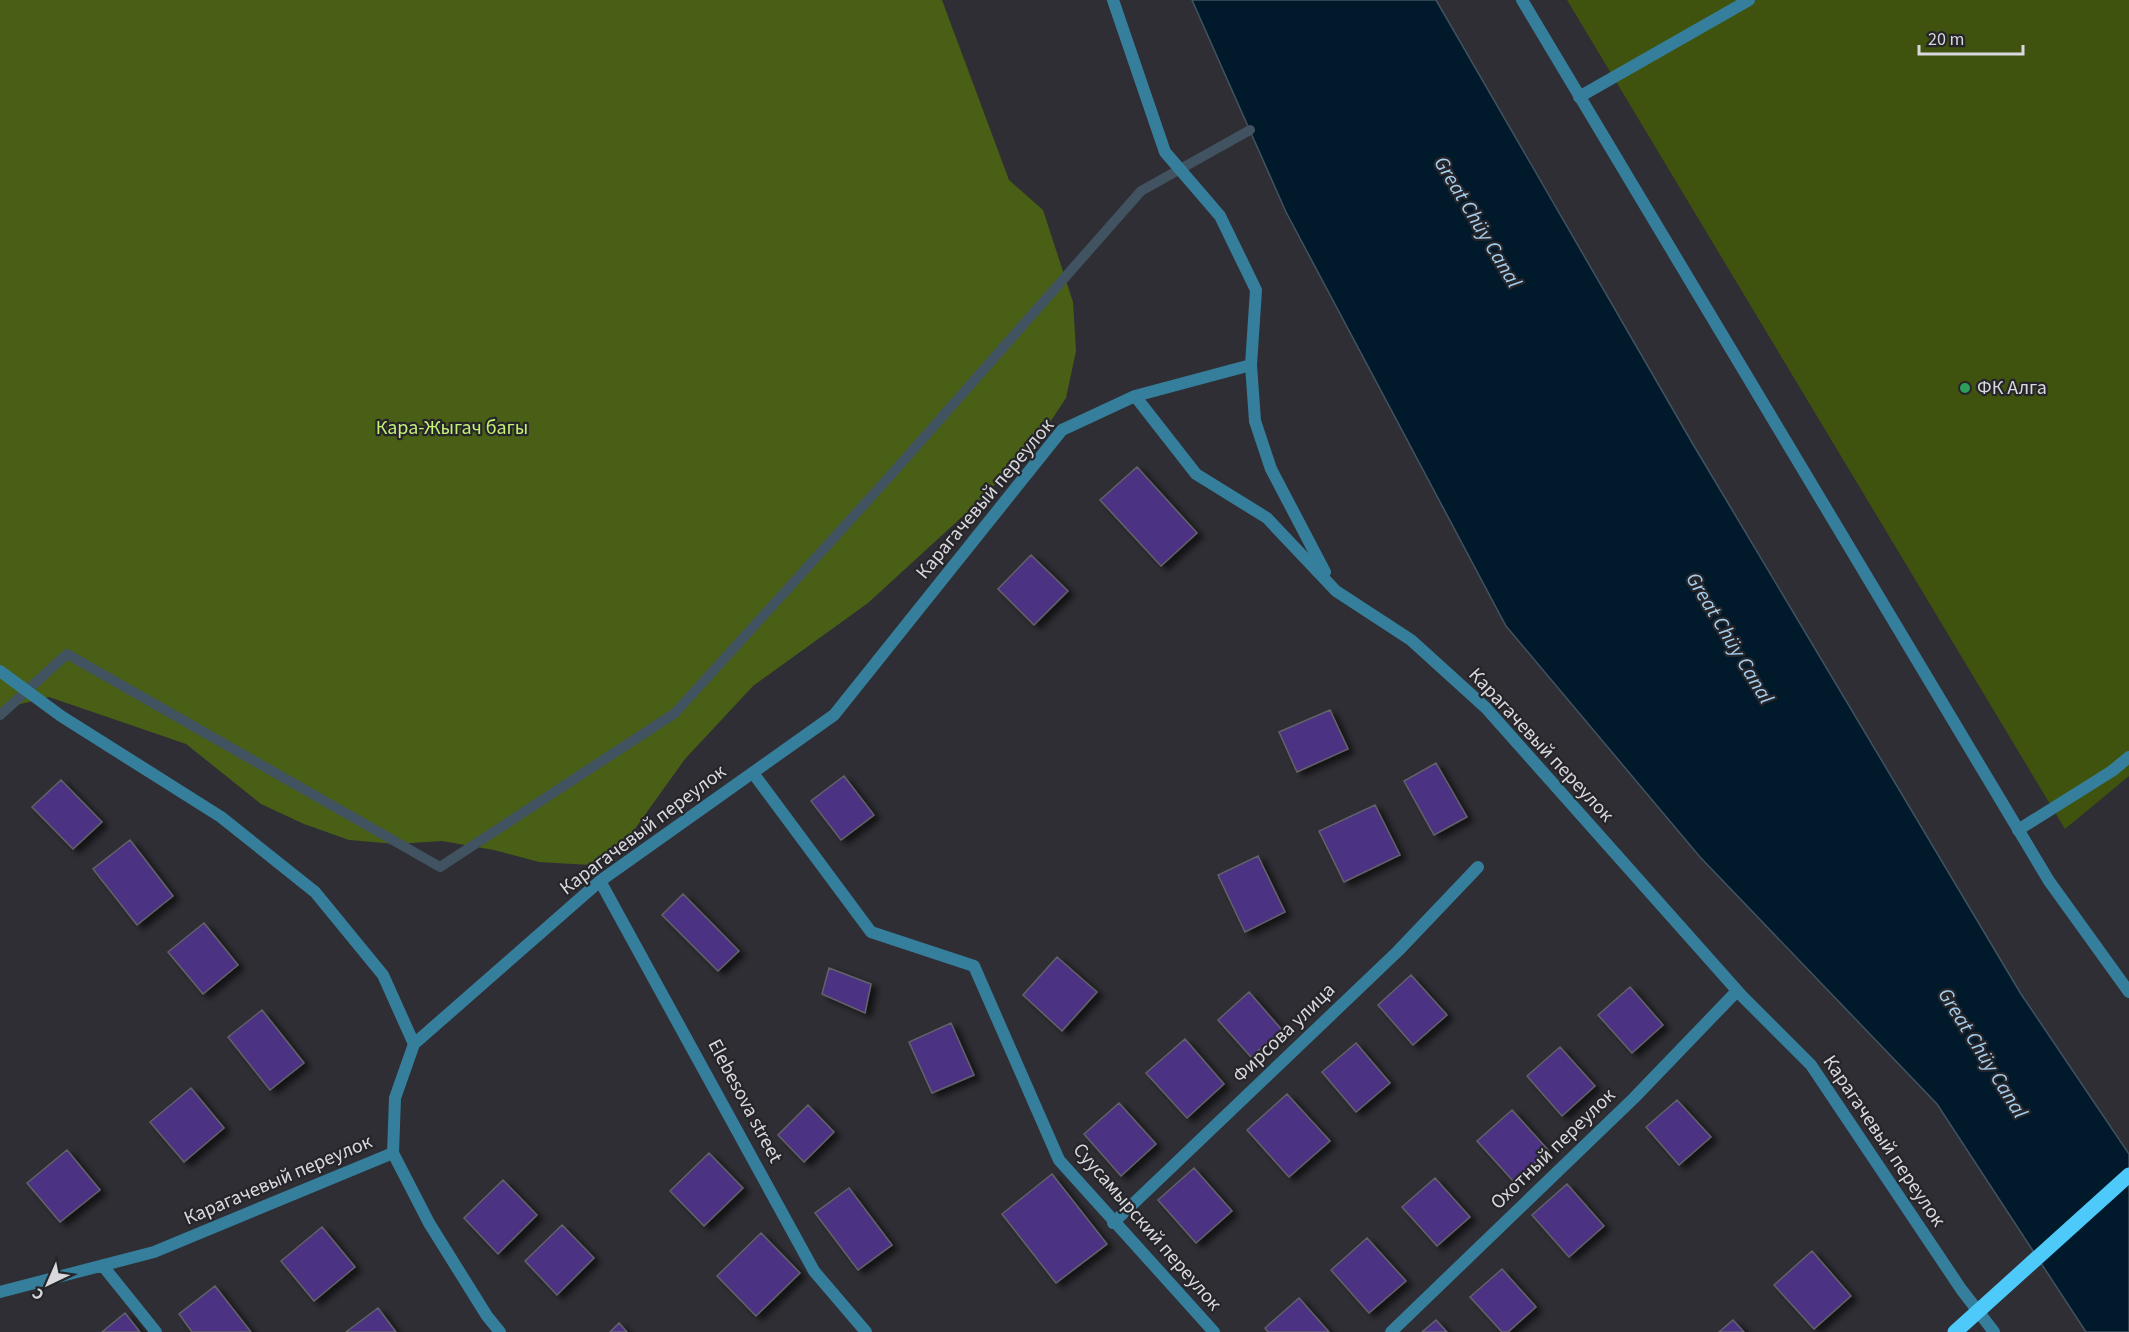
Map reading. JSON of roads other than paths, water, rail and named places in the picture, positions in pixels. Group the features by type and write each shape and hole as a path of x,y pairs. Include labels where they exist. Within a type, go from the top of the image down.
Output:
{"main road":[{"path":"1954,1332 2129,1175"}],"street":[{"path":"1113,0 1165,152 1220,216 1256,290 1251,365 1255,421 1271,469 1298,525 1336,591"},
{"path":"1522,0 2049,881 2129,992"},
{"path":"1579,97 1749,0"},
{"path":"1135,396 1251,365"},
{"name":"Карагачевый переулок","path":"0,1292 154,1252 393,1153 395,1098 414,1044 600,881 834,716 1062,430 1135,396 1196,474 1267,518 1336,591 1411,640 1486,708 1737,991 1811,1065 1961,1289 1994,1332"},
{"path":"0,671 62,716 220,817 315,892 383,975 414,1044"},
{"path":"2019,830 2129,758"},
{"name":"Суусамырский переулок","path":"753,773 871,932 974,966 1059,1160 1113,1223 1214,1332"},
{"name":"Фирсова улица","path":"1113,1223 1398,951 1478,867"},
{"name":"Elebesova street","path":"600,881 814,1271 866,1332"},
{"name":"Охотный переулок","path":"1391,1332 1634,1098 1737,991"},
{"path":"393,1153 429,1223 487,1316 500,1332"},
{"path":"104,1266 156,1332"}],"water":[{"name":"Great Chüy Canal","path":"1192,0 1436,0 1694,446 2021,994 2129,1154 2129,1332 2086,1332 1937,1104 1700,857 1506,626 1286,212"}],"waterway":[{"path":"0,715 67,654 440,867 675,713 890,476 1141,191 1250,130"}],"place":[{"name":"ФК Алга","path":"1965,388"}],"park label":[{"name":"Кара-Жыгач багы","path":"452,428"}]}
